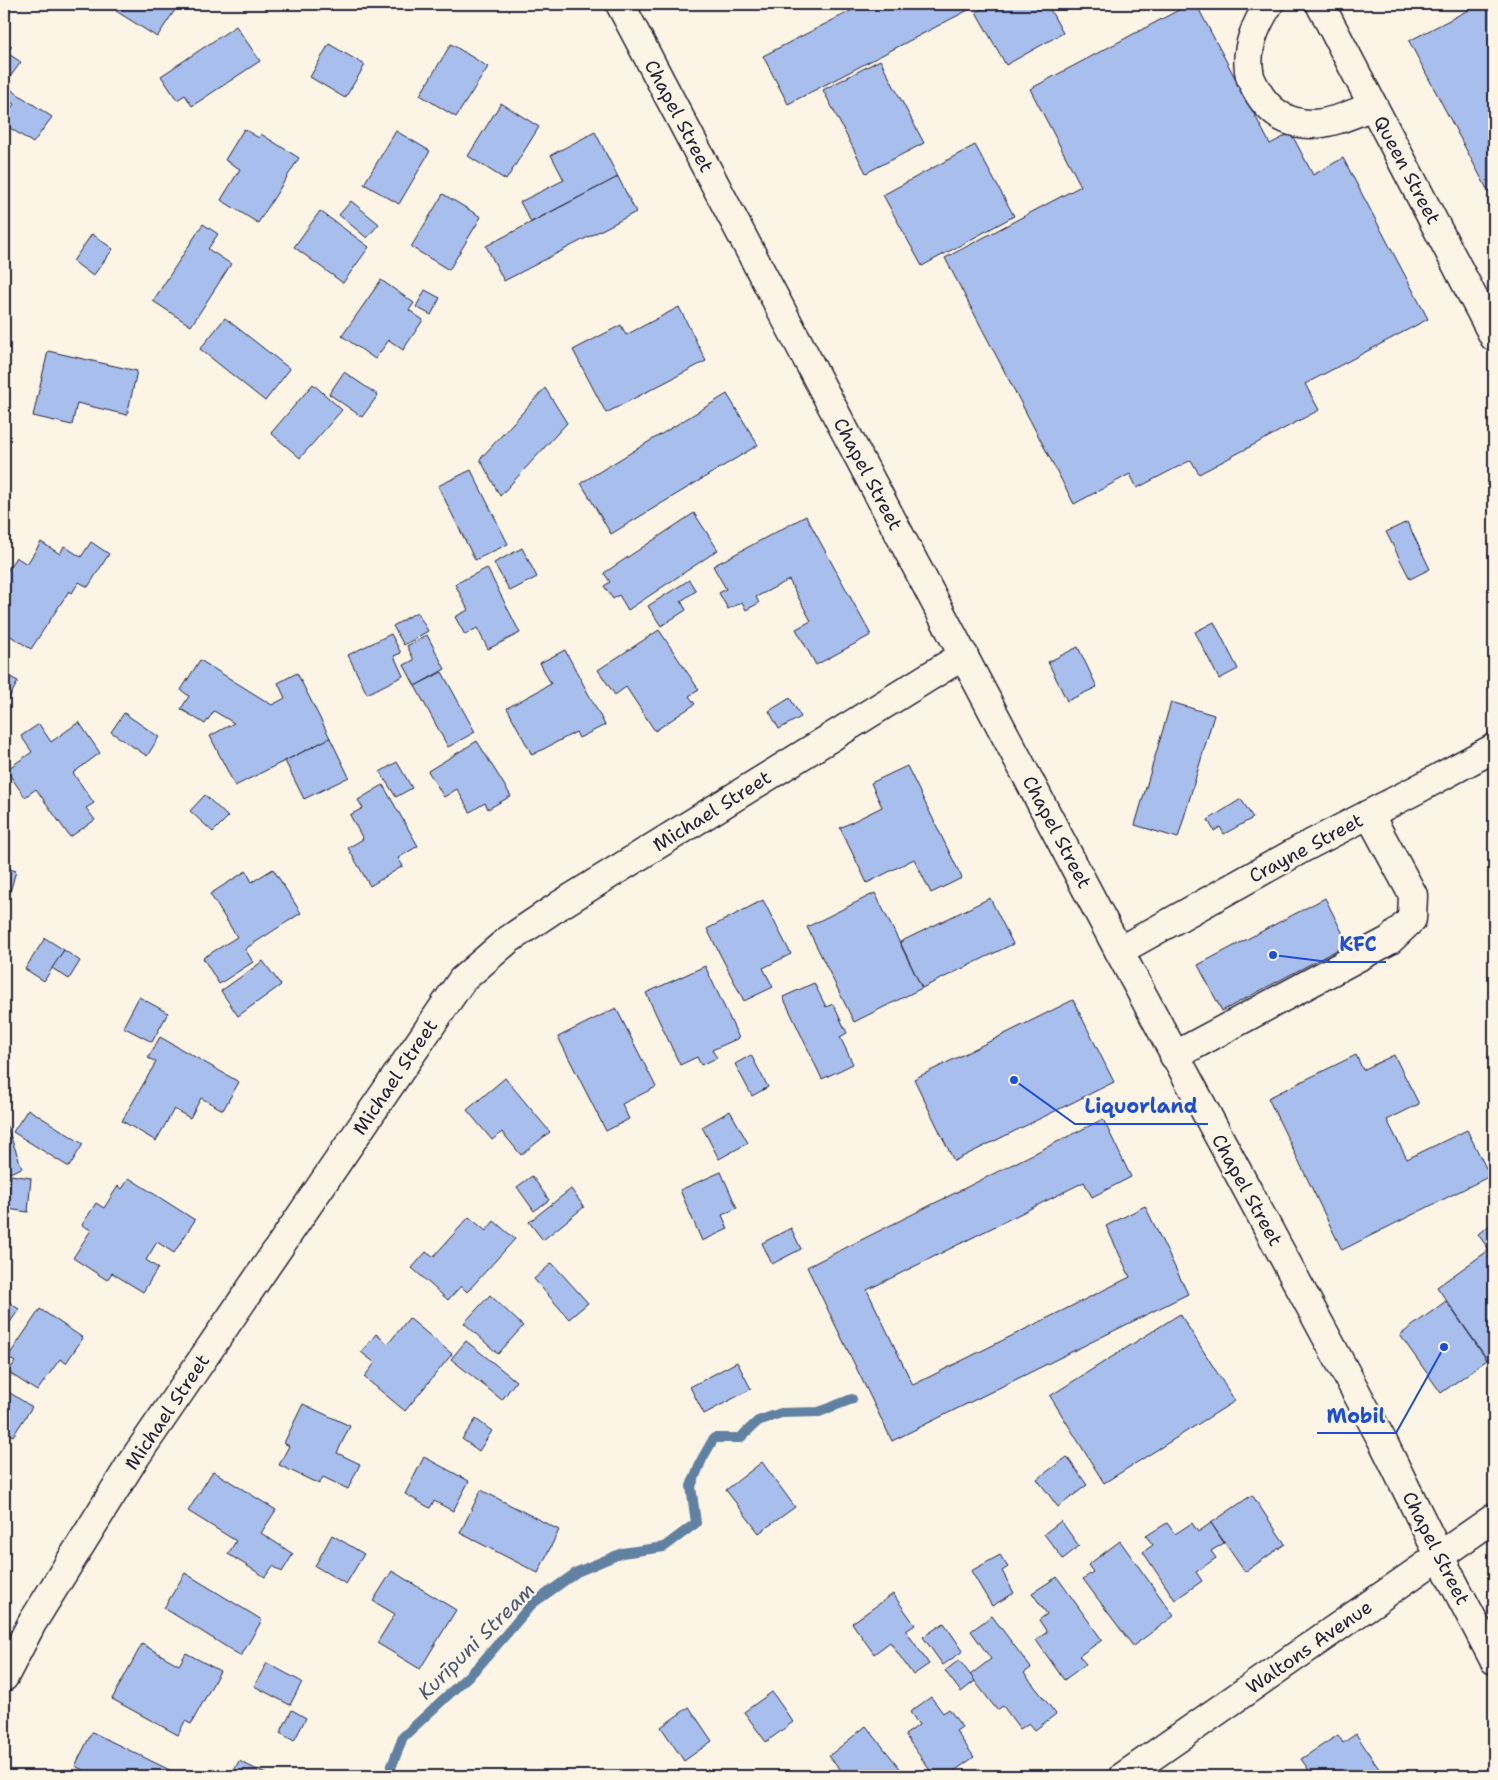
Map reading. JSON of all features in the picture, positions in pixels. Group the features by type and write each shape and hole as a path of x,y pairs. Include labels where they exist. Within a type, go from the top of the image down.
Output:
{"main road":[{"name":"Chapel Street","path":"620,4 1174,1056 1360,1398 1494,1660"},
{"path":"1269,4 1258,22 1249,55 1250,76 1266,105 1277,115 1284,118 1311,124 1330,121 1373,106"},
{"name":"Queen Street","path":"1320,4 1494,337"},
{"name":"Michael Street","path":"4,1677 32,1623 132,1462 462,980 508,940 560,905 964,655"},
{"name":"Crayne Street","path":"1119,952 1303,848 1494,748"},
{"path":"1174,1056 1390,940 1412,919 1413,895 1369,814"},
{"name":"Waltons Avenue","path":"1124,1776 1494,1518"}],"building":[{"path":"121,4 179,4 157,37 116,11"},
{"path":"864,4 975,4 976,6 788,104 763,56"},
{"path":"991,4 1047,4 1063,33 1006,65 976,12"},
{"path":"1190,4 1196,4 1270,144 1291,133 1313,175 1343,158 1428,319 1305,384 1319,410 1199,474 1191,460 1137,488 1130,474 1074,504 945,258 1081,186 1030,89"},
{"path":"1480,4 1494,4 1494,188 1488,191 1409,41"},
{"path":"236,26 260,61 192,106 185,95 177,100 161,76"},
{"path":"4,40 12,46 7,53 21,62 4,85"},
{"path":"329,44 365,65 345,98 310,77"},
{"path":"451,44 488,67 456,117 420,95"},
{"path":"880,60 924,143 866,173 823,90"},
{"path":"4,85 52,117 33,143 4,124 4,119 14,104 4,97"},
{"path":"501,103 539,127 506,180 468,156"},
{"path":"244,129 259,138 261,134 299,158 258,223 221,200 240,169 225,160"},
{"path":"396,131 430,151 399,204 364,184"},
{"path":"595,132 618,177 531,222 520,202 564,180 551,155"},
{"path":"975,145 1014,216 922,266 883,195"},
{"path":"618,177 636,212 504,281 486,246"},
{"path":"443,194 481,217 449,270 411,247"},
{"path":"351,201 379,224 367,238 339,215"},
{"path":"320,211 369,247 343,283 294,247"},
{"path":"203,224 218,234 208,249 231,264 191,326 153,301"},
{"path":"92,234 113,249 93,276 73,261"},
{"path":"381,280 414,303 409,310 423,320 403,350 389,340 375,359 342,336"},
{"path":"425,290 440,298 431,315 416,307"},
{"path":"679,307 706,361 606,413 573,350 621,325 626,335"},
{"path":"225,318 290,369 265,401 200,349"},
{"path":"48,351 137,371 127,415 77,403 72,425 33,416"},
{"path":"344,372 378,395 362,417 329,394"},
{"path":"313,384 342,410 300,458 271,433"},
{"path":"545,388 567,423 500,496 480,459"},
{"path":"727,394 758,445 611,534 581,483"},
{"path":"471,470 508,544 475,560 438,486"},
{"path":"694,513 718,550 628,610 619,595 613,599 604,586 610,582 604,573"},
{"path":"806,516 871,635 816,665 796,629 811,621 789,580 756,597 759,603 746,610 742,602 728,609 719,593 726,589 713,566"},
{"path":"1407,522 1430,569 1410,579 1386,532"},
{"path":"41,542 60,554 64,546 81,557 91,542 109,554 88,587 79,582 72,593 69,591 31,649 4,632 4,576 16,557 27,564"},
{"path":"522,548 537,577 510,591 494,563"},
{"path":"487,568 520,633 488,649 477,628 465,635 455,617 468,610 455,584"},
{"path":"689,580 696,591 681,601 686,610 661,626 648,606"},
{"path":"417,612 428,631 404,645 393,626"},
{"path":"1214,622 1238,669 1219,679 1195,632"},
{"path":"659,630 699,690 689,696 695,704 655,731 626,687 615,695 598,670"},
{"path":"391,634 401,653 394,656 403,676 367,694 348,655"},
{"path":"427,635 445,669 415,686 404,665 414,660 407,646"},
{"path":"1078,647 1097,687 1067,701 1048,662"},
{"path":"565,650 605,725 579,738 576,732 532,755 507,708 551,684 540,663"},
{"path":"200,660 272,705 285,698 278,683 297,673 330,738 235,786 210,736 234,723 214,711 205,724 181,709 189,696 181,690"},
{"path":"442,672 475,732 448,747 415,686"},
{"path":"4,674 18,681 5,706 4,705"},
{"path":"790,698 801,717 779,729 769,711"},
{"path":"1171,702 1214,715 1178,838 1135,825"},
{"path":"124,713 159,737 147,756 111,732"},
{"path":"79,722 100,753 73,773 94,803 86,808 95,820 70,837 36,789 25,797 6,770 32,752 21,736 39,724 51,742"},
{"path":"330,738 349,777 304,799 285,761"},
{"path":"477,741 511,796 488,809 485,803 470,812 457,789 444,797 428,771"},
{"path":"397,762 412,788 396,797 380,772"},
{"path":"907,766 962,878 931,893 914,859 867,883 840,828 882,807 871,783"},
{"path":"383,785 418,846 398,858 403,866 370,886 348,848 363,839 350,815 363,808 358,800"},
{"path":"205,795 228,817 213,832 190,811"},
{"path":"1241,799 1253,818 1224,834 1220,827 1214,831 1208,820"},
{"path":"4,867 16,871 4,913"},
{"path":"273,869 301,913 245,949 253,962 219,984 203,958 237,937 210,894 246,871 252,882"},
{"path":"875,893 922,988 854,1022 807,927"},
{"path":"990,898 1013,944 922,988 900,942"},
{"path":"1325,898 1348,944 1222,1011 1198,965"},
{"path":"763,900 791,954 763,968 773,987 744,1001 707,929"},
{"path":"45,938 64,950 44,981 25,969"},
{"path":"64,950 80,961 69,979 52,968"},
{"path":"263,961 281,985 238,1016 221,991"},
{"path":"705,966 739,1038 712,1050 717,1058 701,1065 697,1057 680,1065 646,993"},
{"path":"814,983 826,1007 833,1004 847,1033 840,1037 853,1064 822,1079 783,997"},
{"path":"139,997 168,1013 152,1042 123,1027"},
{"path":"1073,1000 1114,1082 954,1161 914,1079"},
{"path":"616,1008 656,1087 622,1104 629,1119 606,1131 558,1037"},
{"path":"160,1037 239,1082 223,1110 201,1098 190,1118 174,1109 156,1141 122,1121 156,1062 148,1058"},
{"path":"751,1055 768,1087 752,1096 735,1064"},
{"path":"1356,1055 1363,1070 1394,1055 1419,1104 1387,1120 1407,1159 1467,1130 1490,1176 1342,1250 1268,1098"},
{"path":"505,1078 550,1132 521,1155 502,1132 492,1140 467,1110"},
{"path":"28,1109 83,1144 69,1167 13,1132"},
{"path":"730,1111 748,1143 719,1159 702,1127"},
{"path":"1103,1119 1131,1177 1092,1197 1084,1182 867,1290 913,1385 1130,1277 1106,1226 1145,1206 1188,1294 892,1441 807,1267"},
{"path":"6,1124 22,1168 4,1175 4,1125"},
{"path":"721,1172 737,1208 722,1215 728,1229 702,1241 680,1190"},
{"path":"11,1175 31,1178 28,1212 7,1209"},
{"path":"532,1176 549,1200 534,1211 517,1187"},
{"path":"129,1178 195,1220 174,1253 157,1242 146,1260 158,1268 143,1292 112,1273 107,1280 73,1258 91,1230 82,1225 96,1203 104,1208 118,1186 122,1189"},
{"path":"571,1189 584,1207 543,1240 529,1222"},
{"path":"469,1217 486,1231 494,1221 515,1239 467,1292 461,1286 448,1300 412,1268 426,1252 433,1257"},
{"path":"1494,1222 1494,1369 1437,1287 1489,1250 1478,1234"},
{"path":"791,1228 801,1249 772,1264 762,1243"},
{"path":"552,1263 588,1303 569,1319 534,1279"},
{"path":"490,1295 523,1326 498,1354 464,1323"},
{"path":"4,1299 19,1309 7,1327 4,1325"},
{"path":"1446,1301 1487,1360 1441,1393 1400,1335"},
{"path":"40,1309 83,1338 66,1363 60,1359 37,1391 8,1372 15,1362 8,1357"},
{"path":"1180,1314 1235,1401 1104,1483 1050,1396"},
{"path":"409,1318 452,1354 405,1411 364,1377 375,1363 361,1352 376,1334 388,1344"},
{"path":"466,1341 516,1381 502,1400 451,1359"},
{"path":"737,1362 751,1389 704,1414 690,1387"},
{"path":"4,1389 32,1407 13,1436 6,1432 4,1436"},
{"path":"303,1404 350,1426 337,1453 360,1464 348,1489 323,1477 319,1484 279,1465 289,1446 284,1443"},
{"path":"476,1419 492,1431 479,1451 462,1439"},
{"path":"424,1457 469,1481 453,1511 434,1501 430,1508 405,1494"},
{"path":"1067,1457 1087,1485 1058,1507 1037,1479"},
{"path":"762,1462 795,1507 759,1533 726,1490"},
{"path":"213,1471 276,1510 261,1533 293,1554 282,1572 273,1566 265,1577 228,1554 236,1541 188,1511"},
{"path":"481,1490 559,1530 538,1573 460,1533"},
{"path":"1252,1495 1285,1544 1245,1572 1211,1523"},
{"path":"1061,1521 1079,1546 1063,1559 1044,1534"},
{"path":"1167,1523 1175,1534 1192,1523 1198,1532 1211,1523 1224,1543 1211,1551 1216,1558 1196,1572 1202,1581 1175,1600 1143,1552 1153,1545 1146,1536"},
{"path":"332,1535 364,1554 346,1584 315,1566"},
{"path":"1120,1541 1174,1616 1133,1646 1083,1579 1093,1572 1088,1565"},
{"path":"1000,1555 1008,1567 1002,1571 1014,1593 992,1606 971,1571"},
{"path":"392,1571 456,1610 420,1669 377,1643 395,1614 373,1601"},
{"path":"185,1573 262,1620 241,1656 164,1608"},
{"path":"1057,1577 1102,1640 1079,1656 1086,1664 1064,1680 1036,1640 1047,1632 1039,1620 1047,1614 1032,1593"},
{"path":"893,1594 915,1625 906,1631 929,1664 913,1675 890,1642 874,1654 852,1623"},
{"path":"992,1616 1031,1668 1024,1673 1056,1714 1035,1730 1029,1723 1020,1729 1003,1706 997,1710 970,1675 991,1659 971,1631"},
{"path":"944,1623 963,1651 943,1665 923,1637"},
{"path":"142,1644 179,1665 186,1653 220,1671 191,1724 185,1721 178,1735 112,1699"},
{"path":"959,1660 975,1681 961,1692 945,1671"},
{"path":"267,1663 302,1682 290,1705 254,1686"},
{"path":"772,1692 793,1722 766,1742 744,1712"},
{"path":"931,1697 943,1713 949,1709 962,1727 956,1731 974,1757 947,1776 934,1776 905,1735 919,1725 910,1712"},
{"path":"689,1707 712,1741 684,1761 661,1727"},
{"path":"292,1710 306,1718 294,1741 280,1733"},
{"path":"866,1726 906,1776 846,1776 829,1756"},
{"path":"92,1732 182,1776 95,1776 75,1766"},
{"path":"1356,1734 1383,1775 1313,1776 1301,1759 1338,1735 1343,1743"},
{"path":"239,1761 270,1776 231,1776"}],"waterway":[{"name":"Kurīpuni Stream","path":"388,1776 403,1737 478,1667 532,1604 577,1572 622,1553 664,1547 696,1523 691,1486 702,1459 714,1438 740,1438 758,1421 781,1413 819,1412 852,1399"}],"place":[{"name":"KFC","path":"1273,955"},
{"name":"Liquorland","path":"1014,1080"},
{"name":"Mobil","path":"1444,1347"}]}
